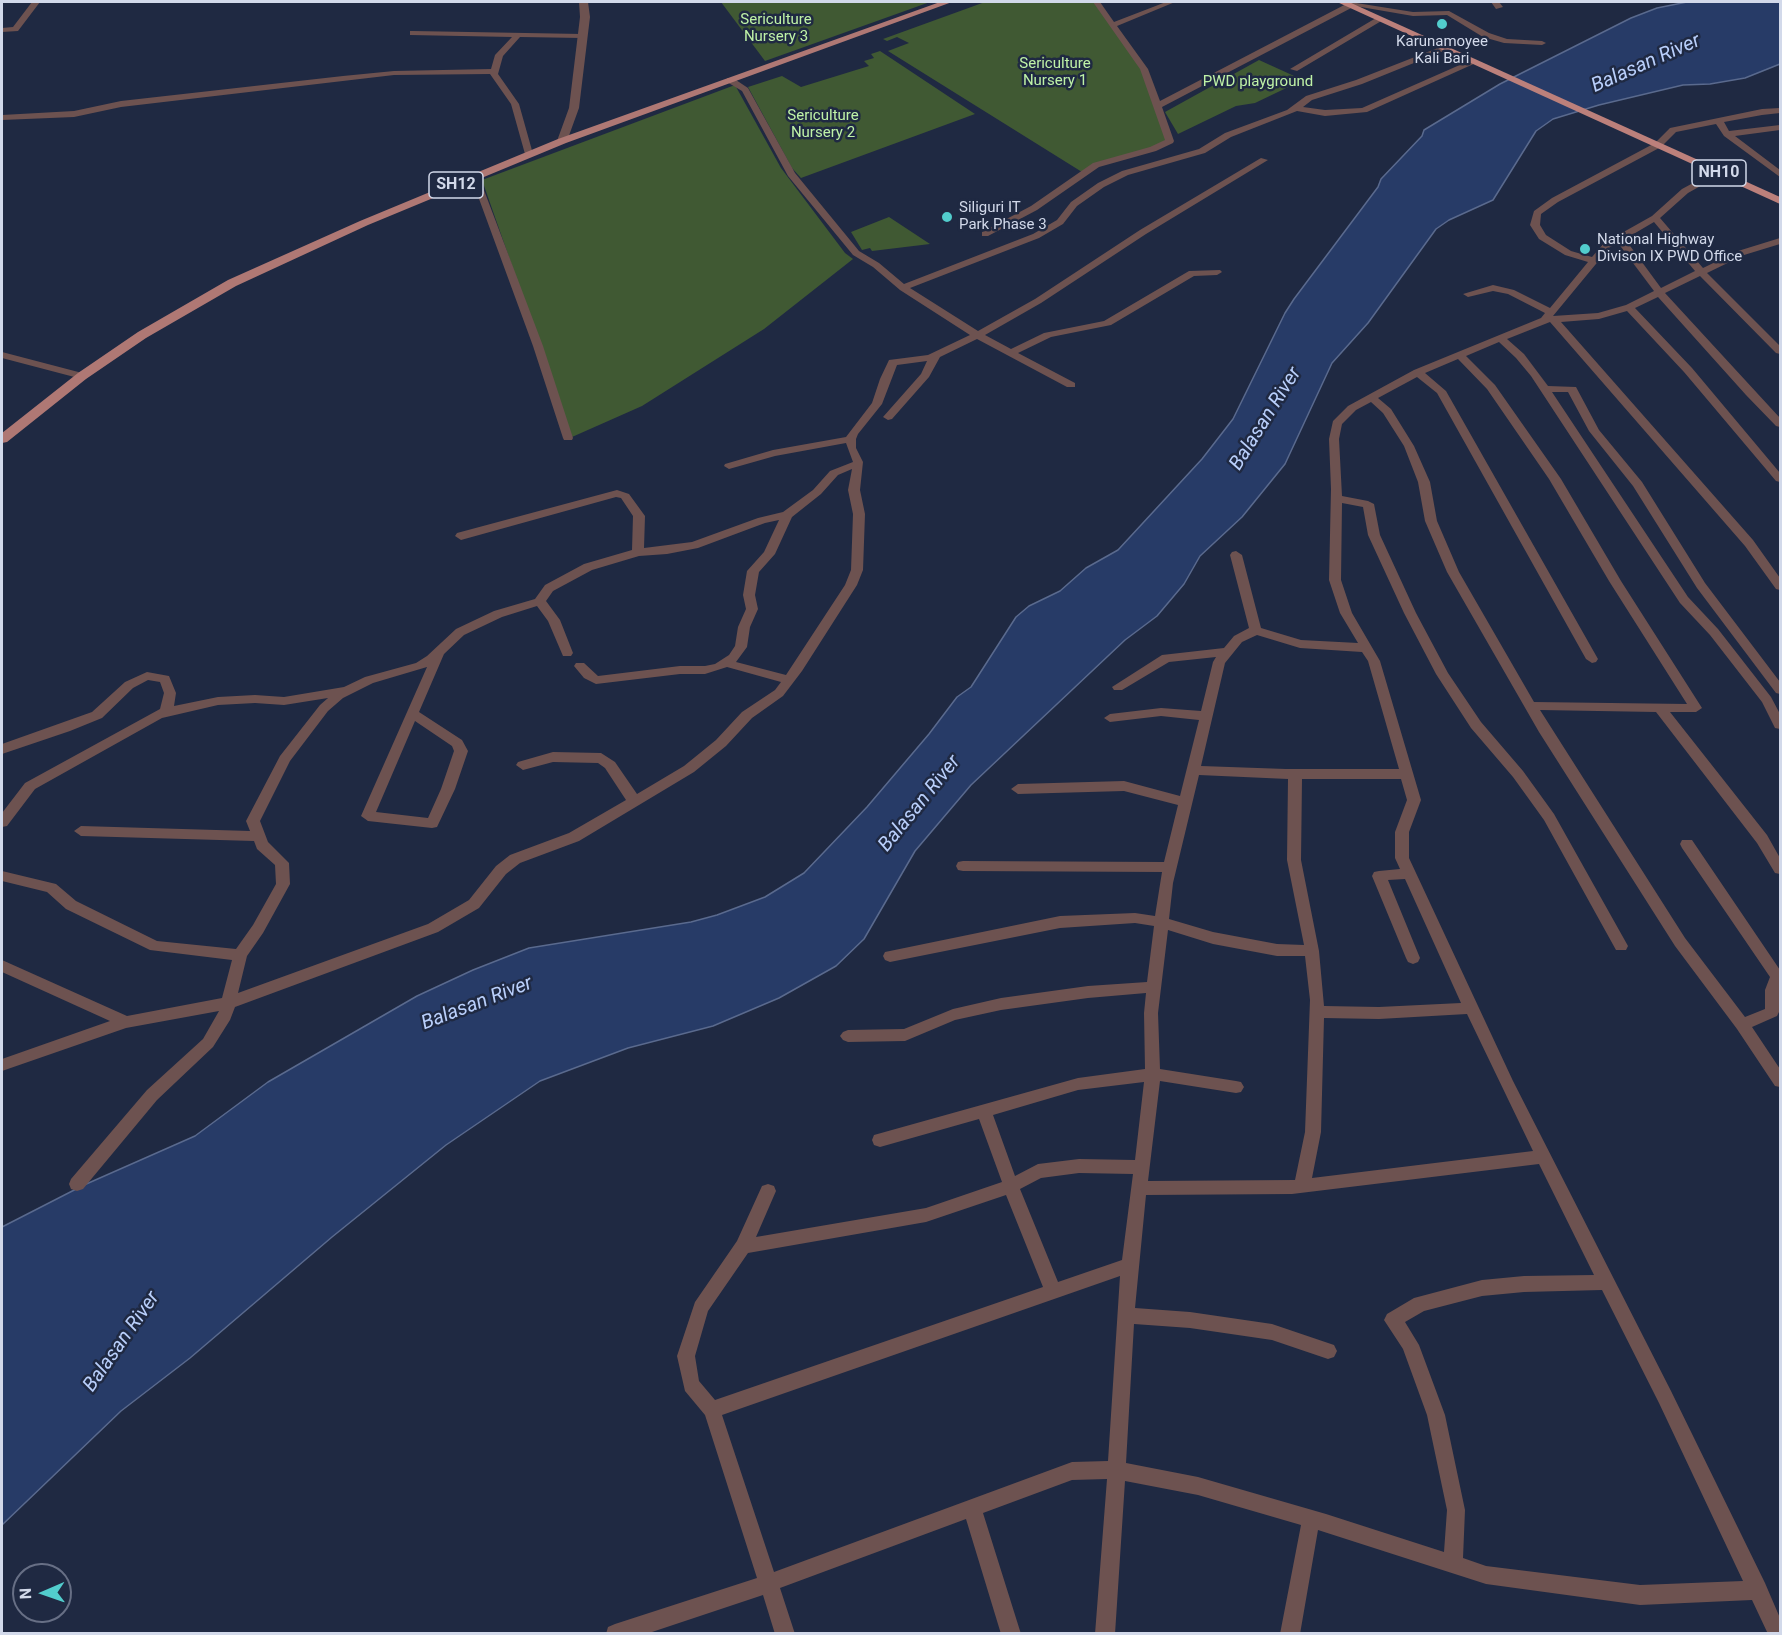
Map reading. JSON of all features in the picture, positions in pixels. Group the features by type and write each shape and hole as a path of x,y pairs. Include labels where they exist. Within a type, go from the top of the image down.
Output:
{"highway":[{"name":"NH10","path":"1350,3 1379,20 1780,201"}],"main road":[{"name":"SH12","path":"2,439 82,376 142,335 232,283 364,223 562,141 947,2"}],"street":[{"path":"2,30 15,29 36,2"},
{"path":"562,141 574,108 584,2"},
{"path":"985,234 1034,208 1096,165 1168,142 1170,137 1144,69 1096,2"},
{"path":"1114,25 1171,2"},
{"path":"1436,2 1449,13 1486,35 1507,41 1542,43"},
{"path":"1159,105 1350,3 1413,14 1449,13"},
{"path":"1294,69 1379,20"},
{"path":"413,33 582,36"},
{"path":"519,35 499,55 494,74 515,104 529,154"},
{"path":"903,288 1036,236 1060,222 1074,204 1101,185 1125,173 1202,150 1228,135 1296,108 1309,98 1359,82 1443,48"},
{"path":"1296,108 1341,113 1364,110 1479,64"},
{"path":"2,118 75,114 121,104 343,78 495,71"},
{"path":"730,80 745,90 791,174 856,253 876,265 903,288 977,335 1071,385"},
{"path":"1593,260 1568,253 1542,237 1535,225 1537,213 1555,200 1658,145 1673,130 1762,112 1780,111"},
{"path":"1719,121 1726,135 1780,174"},
{"path":"1726,135 1780,127"},
{"path":"2,1065 126,1022 228,1003 445,923 474,904 501,870 515,860 564,842 696,764 747,715 774,697 788,680 851,585 857,570 859,514 854,490 858,464 851,439 853,433 877,404 893,362 901,359 922,360 977,335 1038,301 1143,232 1264,160"},
{"path":"1550,317 1607,245 1655,218 1684,191 1717,172"},
{"path":"475,177 538,346 568,438"},
{"path":"1655,218 1701,272 1780,351"},
{"path":"1619,238 1659,292 1780,424"},
{"path":"1778,1634 1665,1397 1471,1008 1402,858 1402,832 1414,800 1374,661 1346,613 1335,580 1337,499 1334,439 1337,423 1352,408 1418,372 1550,317 1599,316 1629,307 1741,253 1779,245"},
{"path":"1010,353 1048,335 1107,323 1192,273 1217,272"},
{"path":"1468,294 1493,288 1510,292 1550,317 1749,543 1780,586"},
{"path":"1629,307 1688,370 1780,479"},
{"path":"1500,338 1520,356 1545,389 1684,600 1713,632 1767,700 1780,725"},
{"path":"2,355 82,376"},
{"path":"888,417 925,375 936,355"},
{"path":"1459,355 1491,387 1555,479 1615,581 1696,708 1531,706"},
{"path":"1418,372 1441,391 1592,658"},
{"path":"1545,389 1572,389 1594,431 1638,484 1701,585 1780,690"},
{"path":"1371,397 1387,411 1409,446 1424,482 1431,520 1453,572 1531,706 1680,942 1742,1025 1780,1081"},
{"path":"729,466 773,453 851,439"},
{"path":"540,601 549,588 588,567 638,552 667,550 694,544 762,520 787,515 809,498 834,473 858,464"},
{"path":"461,536 608,493 620,493 639,516 638,552"},
{"path":"1337,499 1368,504 1374,535 1410,613 1442,674 1476,725 1518,774 1549,817 1621,946"},
{"path":"580,666 596,680 680,670 705,670 719,668 726,663 737,654 741,646 744,627 752,609 749,595 753,571 769,554 787,515"},
{"path":"1236,555 1256,630"},
{"path":"77,1184 152,1095 208,1043 225,1016 240,955 258,929 283,884 282,863 262,845 253,821 285,759 324,708 348,690 373,678 420,666 441,650 455,635 475,624 506,611 540,601"},
{"path":"540,601 554,620 567,653"},
{"path":"1104,1634 1130,1265 1153,1074 1151,1013 1161,922 1170,867 1219,662 1238,639 1256,630 1300,644 1367,648"},
{"path":"412,713 457,743 461,751 448,789 432,823 368,816 412,713 441,650"},
{"path":"1118,687 1166,658 1227,652"},
{"path":"726,663 788,680"},
{"path":"2,749 97,715 129,685 147,676 165,679 170,693 166,712"},
{"path":"4,816 30,786 158,714 218,701 255,699 284,701 348,690"},
{"path":"1660,708 1762,838 1780,869"},
{"path":"1110,718 1161,712 1206,716"},
{"path":"523,765 553,757 601,758 610,765 635,801"},
{"path":"1193,770 1295,774 1407,774"},
{"path":"1295,774 1294,860 1312,951 1317,1012 1313,1132 1302,1186"},
{"path":"1018,789 1124,786 1185,802"},
{"path":"81,831 259,836"},
{"path":"1687,844 1779,978 1772,990 1772,1012 1742,1025"},
{"path":"963,866 1170,867"},
{"path":"1409,873 1379,876 1413,958"},
{"path":"2,876 51,888 71,905 155,946 240,955"},
{"path":"890,957 1060,922 1135,918 1161,922 1224,940 1277,950 1312,951"},
{"path":"2,966 126,1022"},
{"path":"848,1036 905,1035 953,1015 1001,1004 1088,992 1154,987"},
{"path":"1317,1012 1379,1013 1471,1008"},
{"path":"880,1140 1078,1084 1153,1074 1236,1087"},
{"path":"984,1111 1053,1292"},
{"path":"1139,1188 1302,1186 1544,1157"},
{"path":"743,1246 926,1215 1011,1186 1038,1171 1079,1166 1142,1167"},
{"path":"768,1191 743,1246 701,1308 686,1356 691,1385 712,1410 770,1582 785,1634"},
{"path":"712,1410 1130,1265"},
{"path":"1453,1564 1456,1510 1436,1414 1410,1345 1393,1320 1420,1304 1482,1288 1524,1284 1607,1282"},
{"path":"1126,1315 1190,1320 1272,1332 1328,1351"},
{"path":"615,1634 770,1582 1072,1471 1117,1470 1198,1486 1311,1519 1486,1575 1640,1595 1758,1590"},
{"path":"972,1507 1011,1634"},
{"path":"1290,1634 1311,1519"}],"green space":[{"name":"Sericulture Nursery 3","path":"721,2 930,2 765,61"},
{"name":"Sericulture Nursery 1","path":"985,2 1094,2 1141,68 1167,139 1160,145 1082,172 888,51 909,43 897,37 887,41 883,39"},
{"name":"Sericulture Nursery 2","path":"880,51 975,114 801,178 792,168 748,87 782,76 801,87 869,66 864,61 874,58 871,54"},
{"name":"PWD playground","path":"1259,60 1303,80 1255,103 1236,106 1178,134 1165,112"},
{"path":"735,85 781,168 845,253 853,259 764,329 642,406 572,437 482,180"},
{"path":"889,217 930,244 872,251 870,248 862,250 851,232"}],"water":[{"name":"Balasan River","path":"1687,2 1780,2 1780,64 1745,78 1710,84 1683,85 1599,105 1553,119 1536,131 1493,200 1449,220 1436,229 1368,323 1332,363 1285,464 1242,517 1200,556 1184,584 1157,616 1125,640 971,785 915,851 864,939 836,966 779,998 713,1026 628,1048 540,1081 446,1145 332,1237 190,1358 121,1411 2,1525 2,1227 84,1185 195,1136 268,1082 417,996 473,970 529,948 691,922 717,915 765,897 804,873 867,807 957,697 971,687 1016,617 1029,606 1060,591 1086,568 1118,550 1202,459 1233,419 1294,299 1378,187 1381,179 1422,136 1424,130 1500,84 1631,18 1657,8"}],"place":[{"name":"Karunamoyee Kali Bari","path":"1442,24"},
{"name":"Siliguri IT Park Phase 3","path":"947,217"},
{"name":"National Highway Divison IX PWD Office","path":"1585,249"}]}
